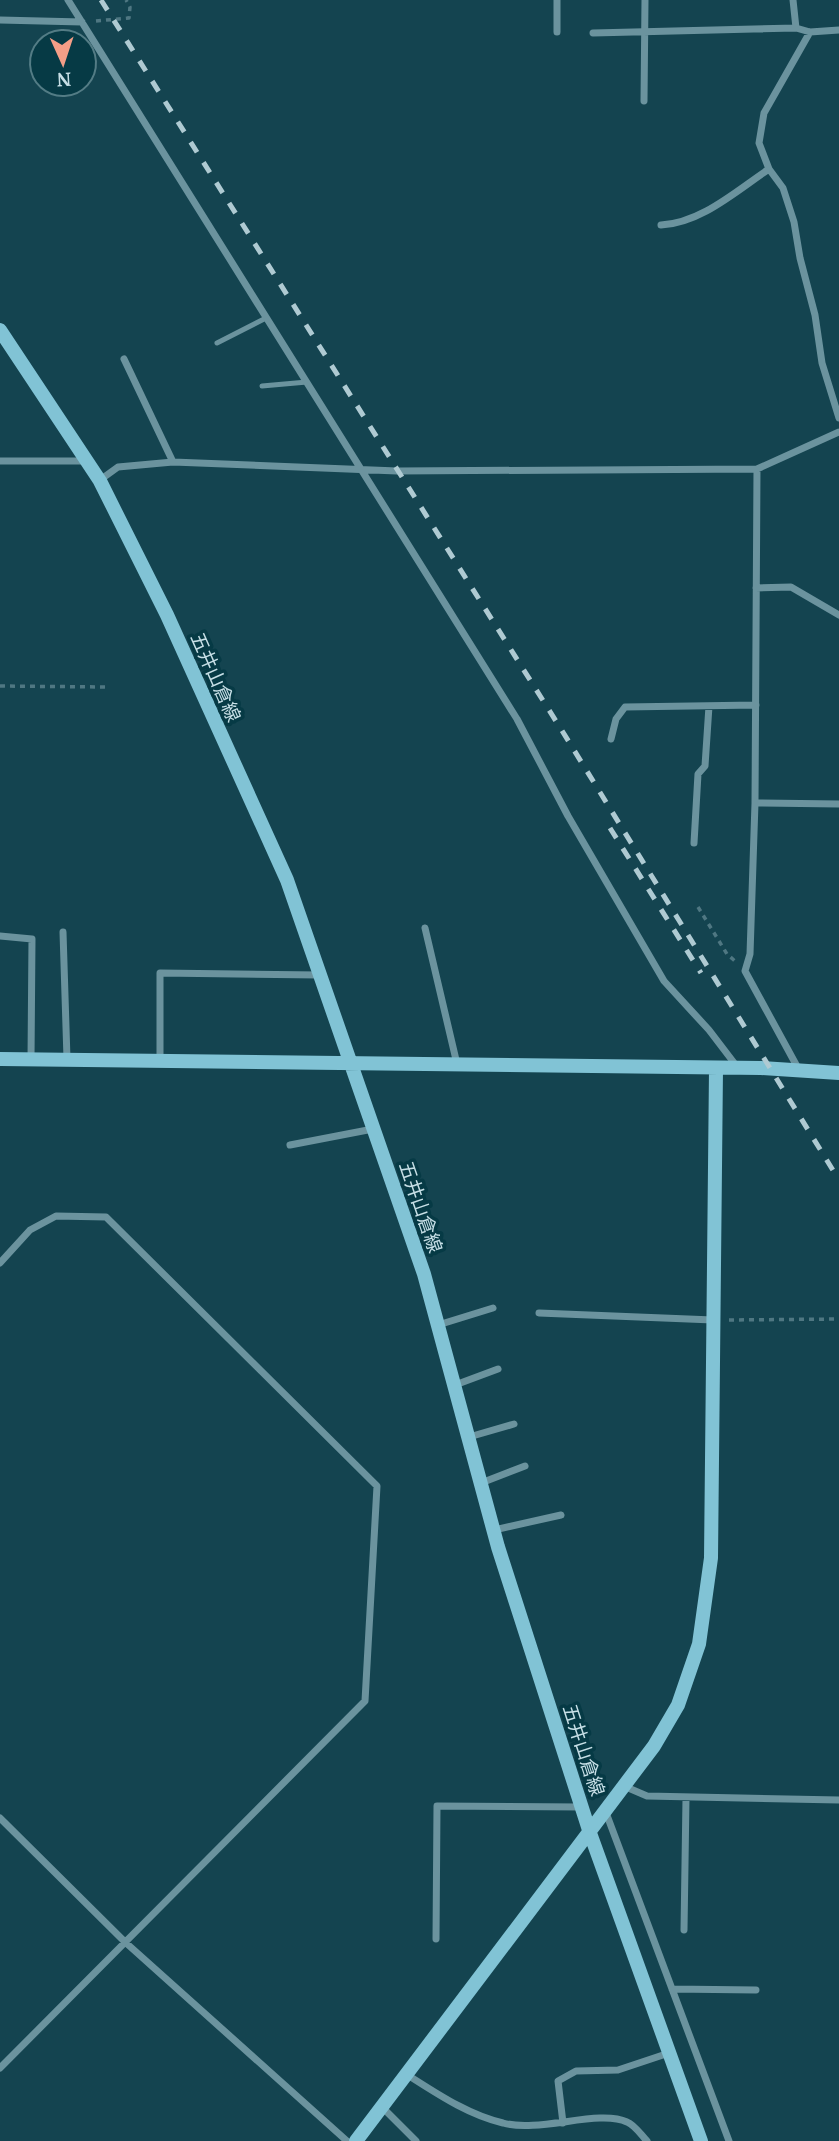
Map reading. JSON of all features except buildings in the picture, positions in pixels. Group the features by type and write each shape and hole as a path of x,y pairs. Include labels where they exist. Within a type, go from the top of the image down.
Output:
{"street":[{"path":"68,0 517,719 568,817 664,981 739,1068"},
{"path":"557,0 557,32"},
{"path":"644,102 647,32 645,0"},
{"path":"793,0 796,28"},
{"path":"0,20 82,22"},
{"path":"593,33 796,28 810,32 839,30"},
{"path":"810,32 764,113 759,143 769,169 783,188 794,222 815,315 822,363 839,418"},
{"path":"660,225 677,224 709,210 769,169"},
{"name":"五井山倉線","path":"0,330 100,481 167,615 287,880 424,1274 494,1530 590,1833 701,2141"},
{"path":"124,359 173,462"},
{"path":"100,481 118,467 173,462 363,471 757,469 839,432"},
{"path":"0,461 88,461"},
{"path":"757,469 755,803 750,954 745,971 799,1070"},
{"path":"756,587 791,587 839,615"},
{"path":"611,739 615,719 625,707 756,705"},
{"path":"694,843 698,774 705,766 709,706"},
{"path":"755,803 839,804"},
{"path":"425,928 457,1064"},
{"path":"63,932 67,1059"},
{"path":"0,936 32,939 31,1059"},
{"path":"160,1062 160,973 319,975"},
{"path":"0,1059 739,1068 839,1073"},
{"path":"356,2141 405,2073 625,1787 678,1705 699,1644 711,1558 716,1069"},
{"path":"290,1145 373,1129"},
{"path":"0,1263 30,1230 56,1216 106,1217 377,1486 365,1701 0,2068"},
{"path":"438,1325 493,1308"},
{"path":"539,1314 714,1320"},
{"path":"454,1385 498,1369"},
{"path":"468,1437 514,1424"},
{"path":"481,1483 525,1466"},
{"path":"494,1530 561,1515"},
{"path":"625,1787 647,1796 839,1800"},
{"path":"684,1930 686,1798"},
{"path":"436,1940 438,1806 582,1807"},
{"path":"605,1810 729,2141"},
{"path":"0,1818 125,1942 347,2141"},
{"path":"672,1989 756,1990"},
{"path":"563,2123 558,2081 576,2071 618,2070 669,2053"},
{"path":"405,2073 449,2101 503,2124 547,2126 617,2119 630,2123 646,2141"},
{"path":"380,2106 416,2141"}],"lane":[{"path":"216,344 266,318"},
{"path":"262,386 307,382"}],"path":[{"path":"82,22 125,20 131,12 126,0"},
{"path":"0,686 106,687"},
{"path":"698,907 727,954 745,971"},
{"path":"714,1320 839,1319"}],"railway":[{"path":"101,0 561,729 839,1180"},
{"path":"610,828 701,973"}]}
